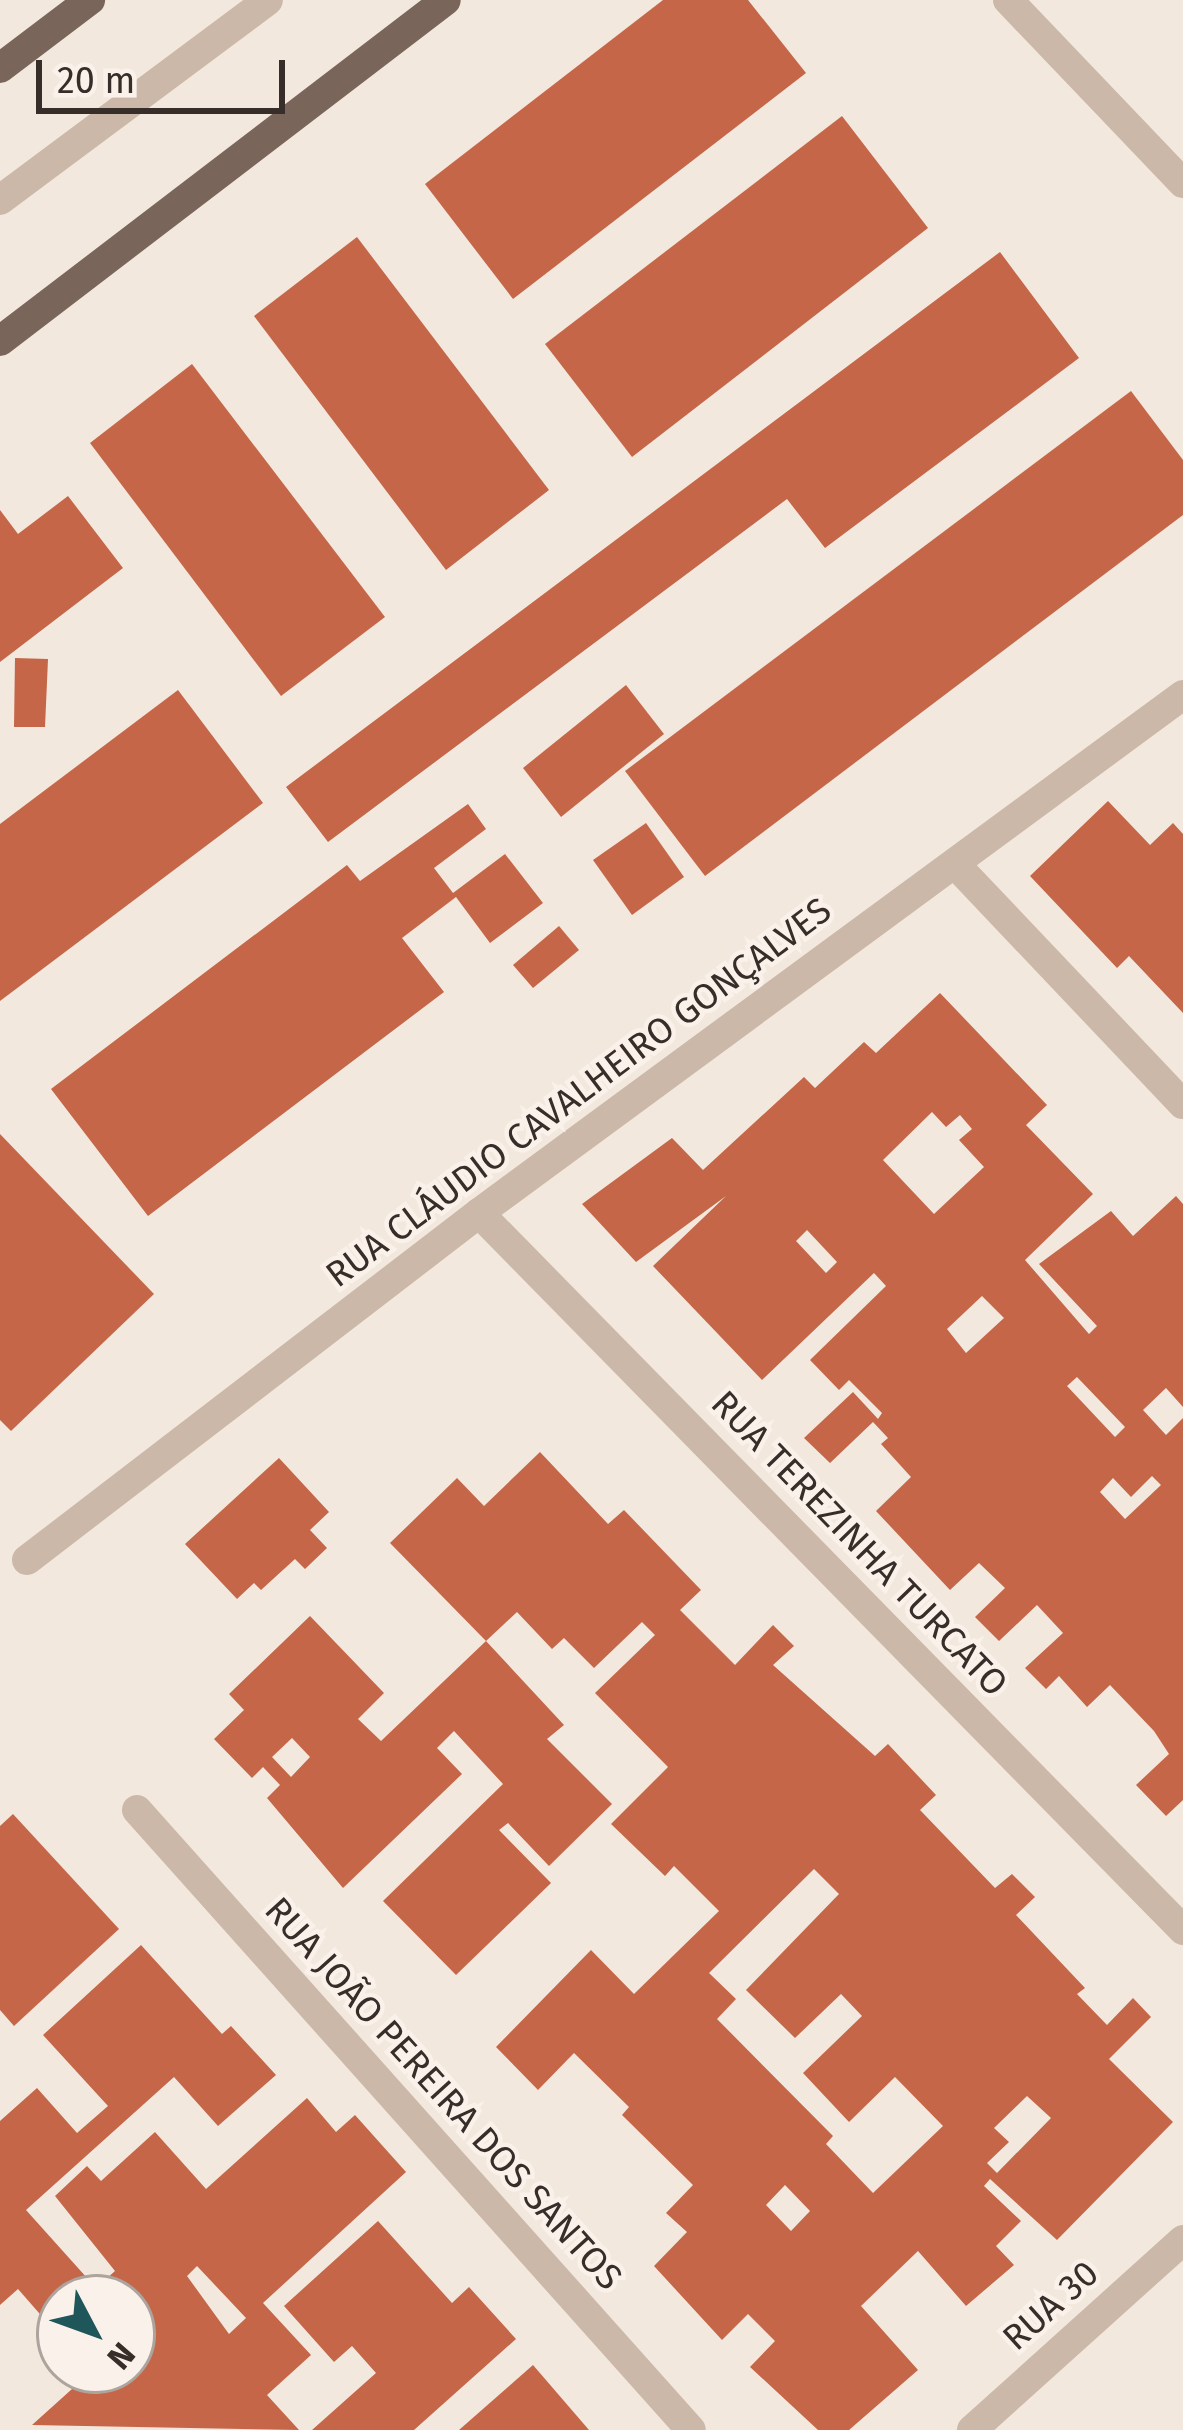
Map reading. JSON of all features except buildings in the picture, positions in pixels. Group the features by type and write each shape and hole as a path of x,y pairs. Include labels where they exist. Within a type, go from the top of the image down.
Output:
{"main road":[{"path":"0,68 90,0"},
{"path":"0,341 446,0"}],"street":[{"path":"0,200 268,0"},
{"path":"1008,0 1183,183"},
{"name":"RUA CLÁUDIO CAVALHEIRO GONÇALVES","path":"27,1560 479,1213 1183,695"},
{"path":"955,863 1183,1104"},
{"name":"RUA TEREZINHA TURCATO","path":"479,1213 1183,1930"},
{"name":"RUA JOÃO PEREIRA DOS SANTOS","path":"137,1810 691,2430"},
{"name":"RUA 30","path":"972,2430 1183,2240"}]}
